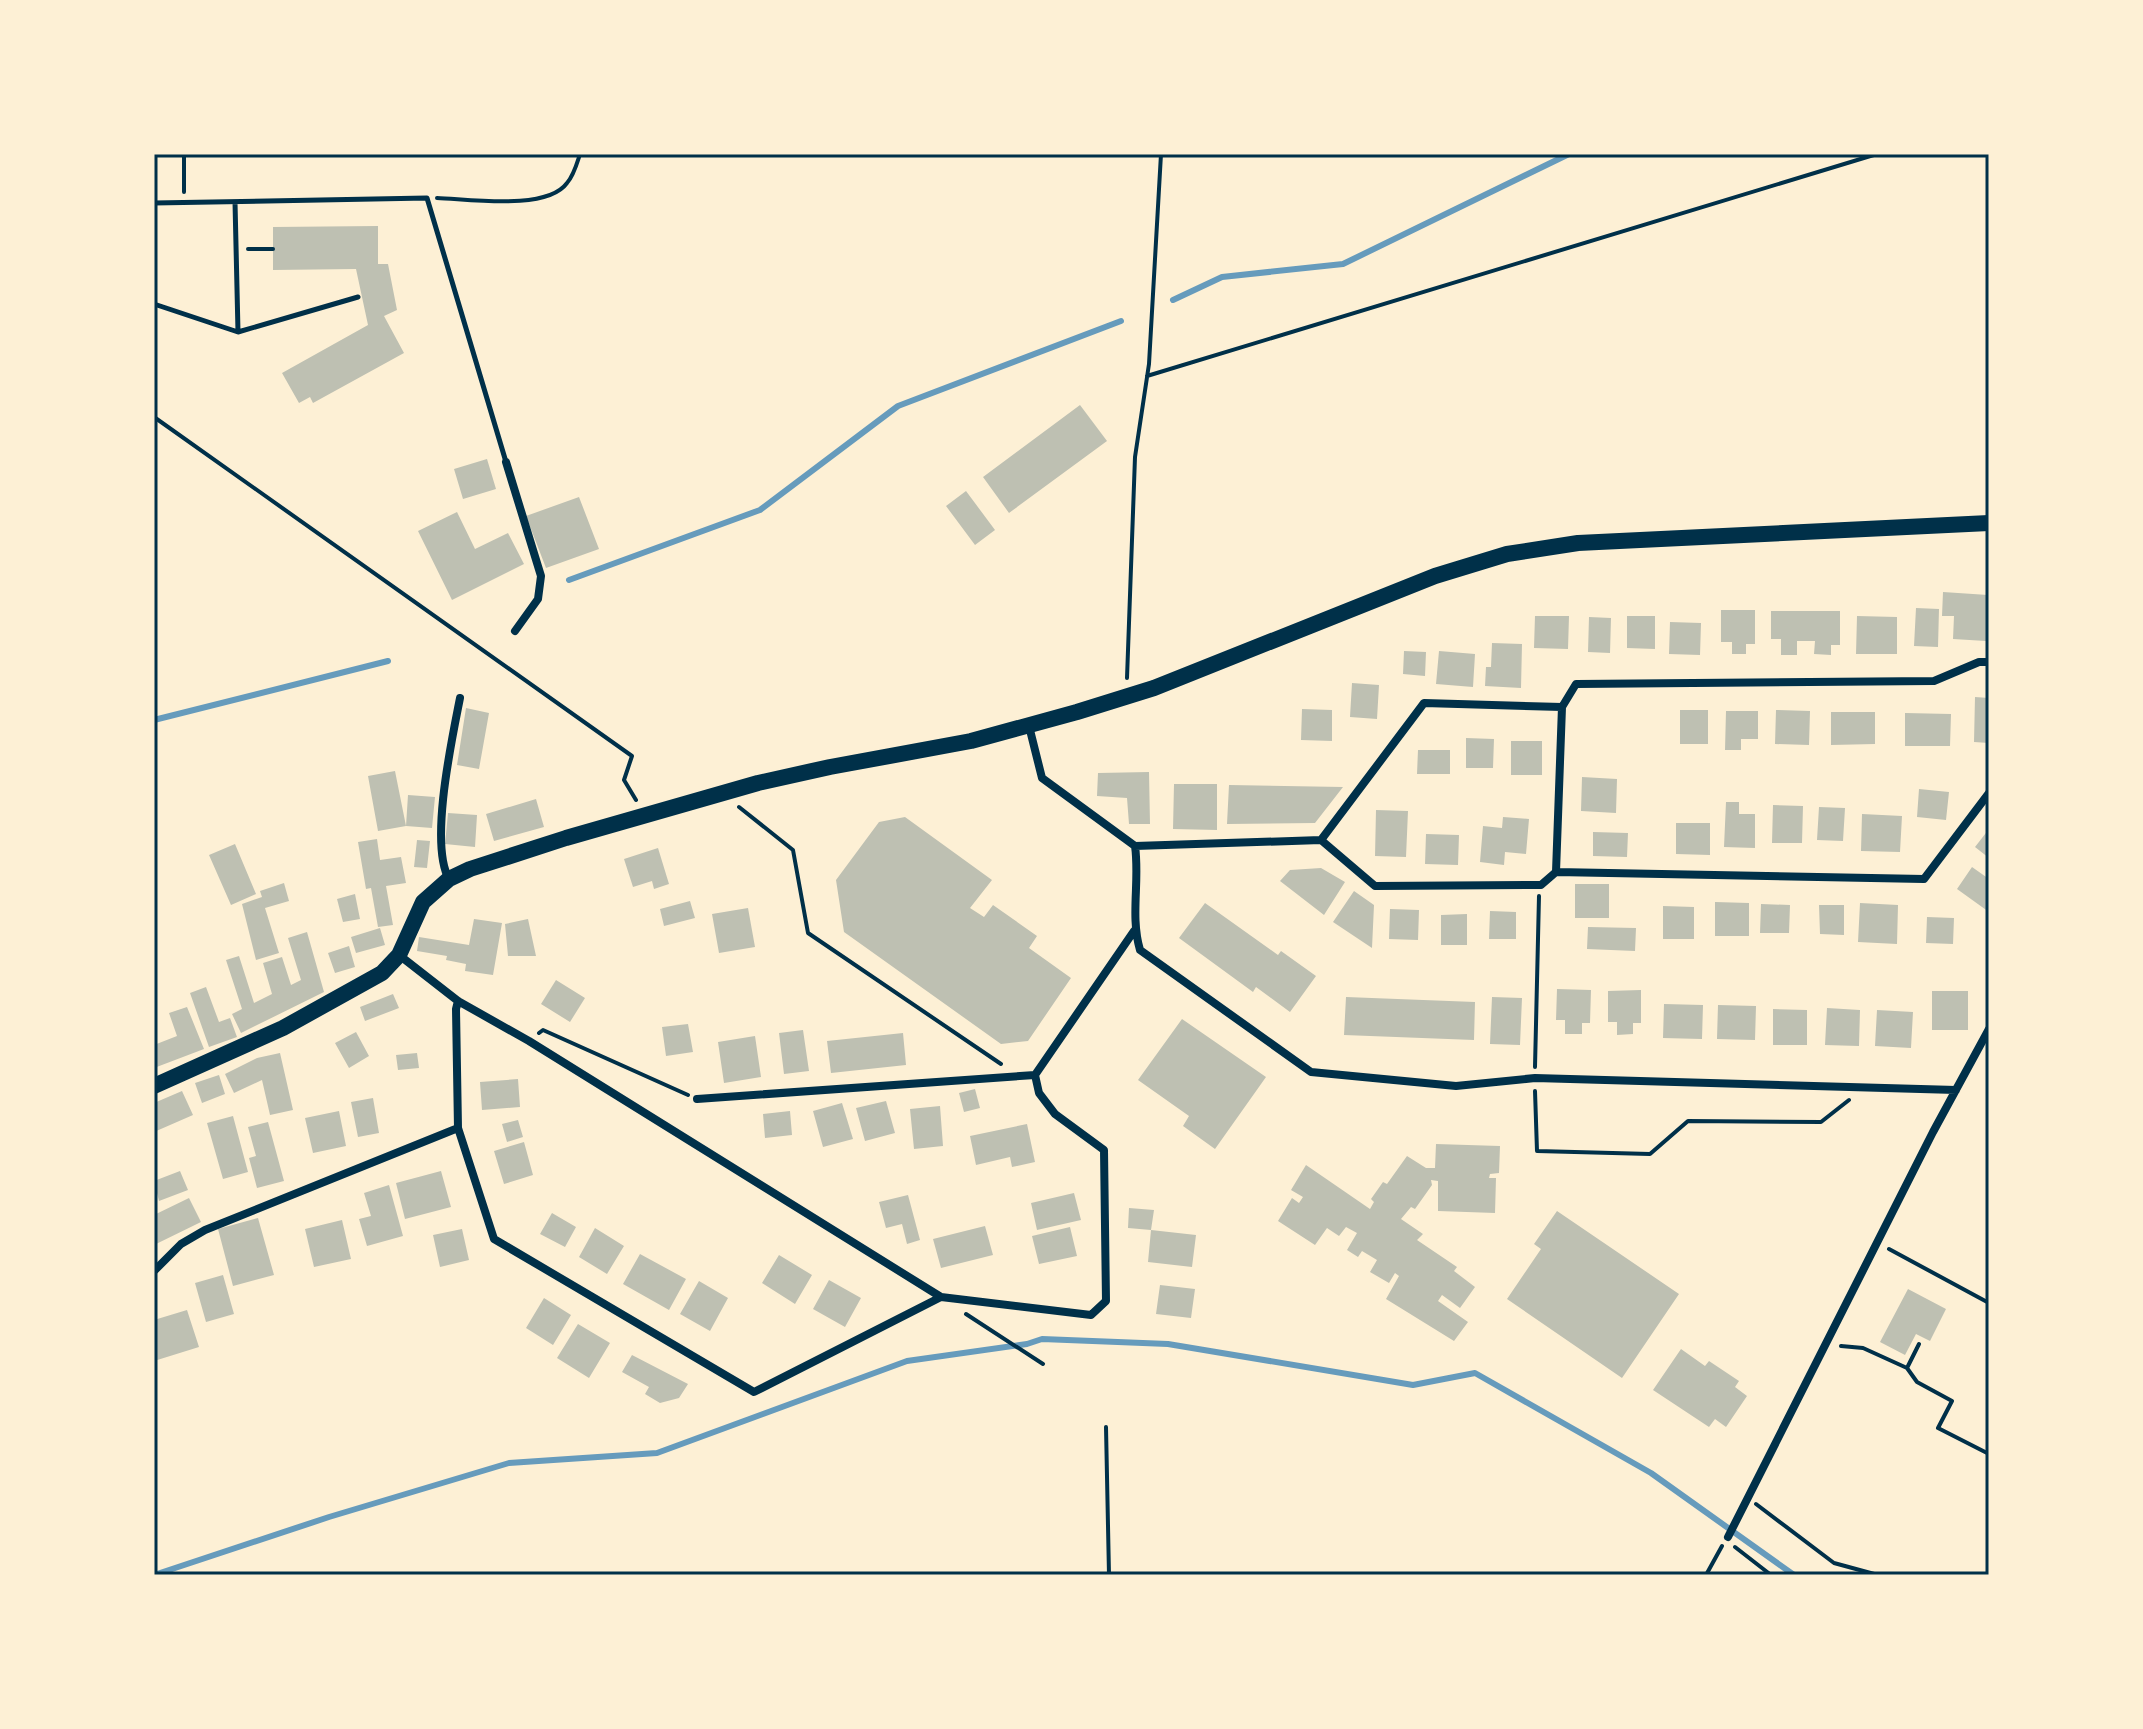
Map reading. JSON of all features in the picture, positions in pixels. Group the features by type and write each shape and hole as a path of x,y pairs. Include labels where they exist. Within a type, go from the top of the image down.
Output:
{"main road":[{"path":"154,1086 262,1038 382,973 399,955 423,902 449,879 488,863 813,770 952,745 1126,697 1435,576 1507,554 1578,543 1989,523"}],"street":[{"path":"506,462 541,576 538,599 515,631"},
{"path":"1556,872 1562,707 1576,684 1934,681 1979,662 1989,662"},
{"path":"449,879 441,851 445,778 460,698"},
{"path":"1321,840 1424,703 1562,707"},
{"path":"1029,726 1042,778 1135,846 1321,840 1375,886 1541,885 1556,872 1924,879 1989,793"},
{"path":"1135,846 1134,931 1140,950 1311,1072 1456,1086 1535,1078 1956,1090"},
{"path":"399,955 458,1001 529,1041 941,1297 1091,1315 1106,1301 1104,1150 1055,1114 1039,1093 1035,1075 1134,931"},
{"path":"458,1001 458,1128 494,1239 754,1392 941,1297"},
{"path":"1727,1539 1989,1029"},
{"path":"697,1099 1035,1075"},
{"path":"154,1271 181,1244 205,1230 458,1128"}],"lane":[{"path":"154,203 427,198 506,462"},
{"path":"235,202 238,332"},
{"path":"157,305 238,332 358,297"}],"path":[{"path":"184,154 185,202"},
{"path":"427,198 502,201 548,197 567,184 580,154"},
{"path":"1126,697 1135,457 1147,376 1161,154"},
{"path":"1147,376 1877,154"},
{"path":"236,249 273,249"},
{"path":"154,417 632,756 624,780 636,801 676,807"},
{"path":"721,794 793,850 808,933 1002,1065"},
{"path":"1541,885 1537,908 1537,1151 1650,1154 1688,1121 1821,1122 1864,1088"},
{"path":"529,1041 543,1030 697,1099"},
{"path":"1878,1243 1989,1303"},
{"path":"941,1297 1043,1364"},
{"path":"1826,1344 1863,1348 1907,1368 1917,1382 1952,1401 1938,1428 1989,1454"},
{"path":"1907,1368 1919,1344"},
{"path":"1106,1427 1109,1575"},
{"path":"1748,1498 1834,1563 1878,1575"},
{"path":"1706,1575 1727,1539 1771,1575"}],"building":[{"path":"378,226 378,264 388,264 397,310 384,316 404,353 313,403 310,397 299,403 282,373 368,325 356,269 273,270 273,227"},
{"path":"1080,405 1107,441 1009,513 983,477"},
{"path":"487,459 496,489 463,499 454,469"},
{"path":"966,491 995,530 975,545 946,506"},
{"path":"579,497 599,549 546,568 526,516"},
{"path":"457,512 475,549 508,533 524,564 452,600 418,531"},
{"path":"1943,592 1988,595 1986,641 1953,639 1954,616 1942,616"},
{"path":"1916,608 1939,609 1938,647 1914,646"},
{"path":"1721,610 1755,610 1755,644 1746,644 1746,654 1732,654 1732,642 1721,642"},
{"path":"1771,611 1840,611 1840,645 1831,645 1831,655 1814,654 1815,641 1797,641 1797,655 1781,655 1781,639 1771,639"},
{"path":"1535,616 1569,616 1568,649 1534,648"},
{"path":"1627,616 1655,616 1655,649 1627,648"},
{"path":"1857,616 1897,617 1897,654 1856,654"},
{"path":"1589,617 1611,618 1610,653 1588,652"},
{"path":"1670,622 1701,623 1700,655 1669,654"},
{"path":"1492,643 1522,644 1521,688 1485,686 1486,667 1491,667"},
{"path":"1404,651 1426,652 1425,676 1403,674"},
{"path":"1439,651 1475,654 1473,687 1436,684"},
{"path":"1352,683 1379,685 1377,719 1350,717"},
{"path":"1975,697 1989,698 1989,743 1974,742"},
{"path":"466,708 489,713 479,769 457,765"},
{"path":"1302,709 1332,710 1332,741 1301,740"},
{"path":"1680,710 1708,710 1708,744 1680,744"},
{"path":"1776,710 1810,711 1809,745 1775,744"},
{"path":"1726,711 1758,711 1758,739 1741,739 1741,750 1725,750"},
{"path":"1831,712 1875,712 1875,744 1831,745"},
{"path":"1905,713 1951,714 1950,746 1905,746"},
{"path":"1466,738 1494,739 1493,768 1466,768"},
{"path":"1511,741 1542,741 1542,775 1511,775"},
{"path":"1418,750 1450,750 1450,774 1417,774"},
{"path":"395,771 406,826 378,831 368,776"},
{"path":"1149,772 1150,824 1129,824 1127,798 1097,796 1098,773"},
{"path":"1582,777 1617,779 1616,813 1581,811"},
{"path":"1174,784 1217,784 1217,830 1173,829"},
{"path":"1229,785 1343,787 1315,823 1227,824"},
{"path":"1919,789 1949,792 1946,820 1917,817"},
{"path":"408,795 435,797 432,828 406,826"},
{"path":"536,799 544,827 494,841 486,814"},
{"path":"1726,802 1739,802 1739,814 1755,814 1755,848 1724,847"},
{"path":"1773,805 1803,806 1802,843 1772,843"},
{"path":"1819,807 1845,808 1843,841 1817,840"},
{"path":"1376,810 1408,811 1406,857 1375,856"},
{"path":"448,813 477,815 475,847 445,844"},
{"path":"1862,814 1902,816 1900,852 1861,851"},
{"path":"905,817 992,880 970,908 984,917 993,905 1037,936 1029,948 1071,978 1028,1041 1001,1044 844,932 836,880 879,822"},
{"path":"1503,817 1529,819 1526,854 1505,852 1504,865 1480,862 1483,826 1502,828"},
{"path":"1676,823 1710,823 1710,855 1676,854"},
{"path":"1989,829 1989,858 1975,847"},
{"path":"1593,832 1628,833 1627,857 1593,856"},
{"path":"1426,834 1459,835 1458,865 1425,864"},
{"path":"377,839 380,860 401,857 406,883 386,886 393,925 378,927 371,888 366,889 358,842"},
{"path":"417,840 430,841 427,868 414,867"},
{"path":"235,844 256,894 231,905 209,855"},
{"path":"658,848 669,884 654,889 652,881 633,887 624,859"},
{"path":"1972,867 1989,879 1989,912 1957,889"},
{"path":"1321,868 1345,882 1324,915 1280,881 1290,870"},
{"path":"284,883 289,901 265,908 279,953 256,960 242,904 262,897 260,891"},
{"path":"1575,884 1609,884 1609,918 1575,918"},
{"path":"1354,891 1374,905 1372,948 1333,922"},
{"path":"355,894 360,919 343,922 337,899"},
{"path":"690,901 695,918 664,926 660,909"},
{"path":"1715,902 1749,903 1749,936 1715,936"},
{"path":"1205,903 1278,955 1281,951 1316,976 1290,1012 1256,987 1253,992 1179,938"},
{"path":"1860,903 1898,905 1897,944 1858,942"},
{"path":"1761,904 1790,905 1789,933 1760,933"},
{"path":"1819,905 1844,905 1844,935 1820,934"},
{"path":"1663,906 1694,907 1694,939 1663,939"},
{"path":"748,908 755,947 719,953 712,914"},
{"path":"1390,909 1419,910 1418,940 1389,939"},
{"path":"1490,911 1516,912 1516,939 1489,939"},
{"path":"1467,914 1467,945 1441,945 1441,915"},
{"path":"1927,917 1954,918 1953,944 1926,943"},
{"path":"474,919 502,923 493,975 465,971 466,964 446,960 447,956 417,951 419,937 469,945"},
{"path":"528,919 536,956 508,956 505,924"},
{"path":"1588,927 1636,928 1635,951 1587,949"},
{"path":"380,928 385,945 356,953 351,937"},
{"path":"307,932 324,992 241,1033 232,1014 242,1009 226,960 239,956 254,1003 272,994 263,963 282,957 291,985 301,980 288,938"},
{"path":"349,946 355,967 335,973 328,953"},
{"path":"556,980 585,998 570,1022 541,1004"},
{"path":"206,987 219,1022 230,1018 237,1037 209,1047 190,993"},
{"path":"1557,989 1591,990 1590,1023 1582,1023 1582,1034 1565,1034 1565,1020 1556,1020"},
{"path":"1641,990 1641,1023 1633,1023 1633,1034 1617,1035 1617,1022 1608,1022 1608,991"},
{"path":"1932,991 1968,991 1968,1030 1932,1030"},
{"path":"393,994 399,1008 365,1021 360,1007"},
{"path":"1346,997 1475,1002 1474,1040 1344,1035"},
{"path":"1492,997 1522,998 1520,1045 1490,1044"},
{"path":"1664,1004 1703,1005 1702,1039 1663,1038"},
{"path":"1718,1005 1756,1006 1755,1040 1717,1039"},
{"path":"187,1007 204,1049 154,1068 154,1045 177,1036 169,1013"},
{"path":"1827,1008 1860,1010 1859,1046 1825,1045"},
{"path":"1773,1009 1807,1010 1807,1045 1773,1045"},
{"path":"1877,1010 1913,1012 1911,1048 1875,1046"},
{"path":"1182,1019 1266,1077 1215,1149 1183,1126 1189,1116 1138,1080"},
{"path":"688,1024 693,1052 666,1056 662,1027"},
{"path":"803,1030 809,1071 784,1074 779,1033"},
{"path":"356,1032 369,1056 349,1068 335,1043"},
{"path":"903,1033 906,1065 831,1073 827,1041"},
{"path":"755,1036 761,1077 724,1083 718,1042"},
{"path":"280,1053 293,1110 270,1115 262,1080 234,1093 225,1074 257,1058"},
{"path":"417,1053 419,1068 398,1070 396,1055"},
{"path":"219,1075 225,1094 202,1103 195,1083"},
{"path":"518,1079 520,1107 482,1110 480,1082"},
{"path":"975,1089 980,1108 964,1112 959,1093"},
{"path":"182,1091 193,1115 154,1132 154,1103"},
{"path":"373,1098 379,1133 358,1137 351,1102"},
{"path":"886,1101 895,1133 865,1141 856,1108"},
{"path":"842,1103 853,1139 823,1147 813,1111"},
{"path":"940,1106 943,1146 914,1149 910,1109"},
{"path":"339,1111 346,1146 313,1153 305,1118"},
{"path":"790,1111 792,1135 765,1138 763,1114"},
{"path":"233,1116 248,1172 223,1179 207,1123"},
{"path":"518,1120 523,1137 507,1142 502,1124"},
{"path":"268,1122 284,1181 257,1188 249,1158 256,1156 248,1127"},
{"path":"1027,1124 1035,1162 1012,1167 1010,1157 976,1165 970,1136"},
{"path":"524,1142 533,1175 504,1184 494,1151"},
{"path":"1436,1144 1500,1146 1499,1173 1490,1174 1489,1178 1496,1178 1495,1213 1438,1211 1438,1181 1431,1180 1432,1185 1415,1209 1411,1207 1401,1219 1423,1234 1417,1240 1457,1267 1454,1271 1475,1287 1460,1308 1442,1295 1438,1301 1468,1322 1454,1341 1386,1299 1399,1276 1395,1273 1389,1283 1370,1272 1377,1260 1362,1251 1358,1257 1347,1250 1357,1233 1346,1227 1339,1236 1327,1228 1315,1245 1278,1221 1292,1198 1299,1203 1303,1197 1291,1190 1306,1165 1370,1209 1374,1202 1371,1199 1383,1182 1387,1184 1407,1156 1426,1168 1435,1168"},
{"path":"180,1171 188,1190 159,1201 154,1181"},
{"path":"441,1171 451,1207 405,1219 396,1183"},
{"path":"389,1185 403,1236 367,1246 359,1219 371,1216 364,1193"},
{"path":"1074,1193 1081,1220 1037,1230 1031,1203"},
{"path":"908,1195 920,1240 907,1244 902,1224 886,1228 879,1202"},
{"path":"189,1198 201,1222 154,1245 154,1215"},
{"path":"1129,1208 1154,1210 1151,1230 1128,1228"},
{"path":"1557,1211 1679,1294 1622,1378 1507,1299 1541,1249 1534,1244"},
{"path":"552,1213 576,1227 565,1247 540,1234"},
{"path":"258,1218 274,1275 233,1286 218,1229"},
{"path":"342,1220 351,1259 314,1267 305,1229"},
{"path":"985,1226 993,1255 941,1268 933,1239"},
{"path":"1070,1227 1077,1256 1039,1264 1032,1236"},
{"path":"595,1228 624,1246 607,1274 579,1257"},
{"path":"462,1229 469,1260 440,1267 433,1235"},
{"path":"1151,1230 1196,1235 1192,1267 1148,1262"},
{"path":"640,1254 686,1279 669,1310 623,1284"},
{"path":"779,1255 812,1275 795,1304 762,1283"},
{"path":"223,1275 234,1314 206,1322 195,1283"},
{"path":"829,1280 861,1298 845,1327 813,1309"},
{"path":"699,1281 728,1298 710,1331 680,1314"},
{"path":"1160,1285 1195,1289 1191,1318 1156,1314"},
{"path":"1908,1289 1946,1309 1930,1341 1916,1334 1905,1355 1880,1342"},
{"path":"544,1298 571,1315 553,1345 526,1328"},
{"path":"187,1310 199,1347 154,1361 154,1320"},
{"path":"578,1324 610,1343 589,1378 557,1358"},
{"path":"1681,1349 1705,1366 1709,1361 1739,1381 1735,1387 1747,1396 1726,1427 1715,1419 1709,1427 1653,1390"},
{"path":"632,1355 688,1384 679,1398 660,1403 645,1394 649,1387 622,1372"}],"waterway":[{"path":"1173,300 1222,277 1343,264 1569,154"},
{"path":"569,580 760,510 898,406 1121,321"},
{"path":"154,720 388,661"},
{"path":"154,1575 329,1517 509,1463 657,1453 907,1361 1027,1344 1042,1339 1168,1344 1413,1385 1475,1373 1651,1473 1794,1575"}]}
